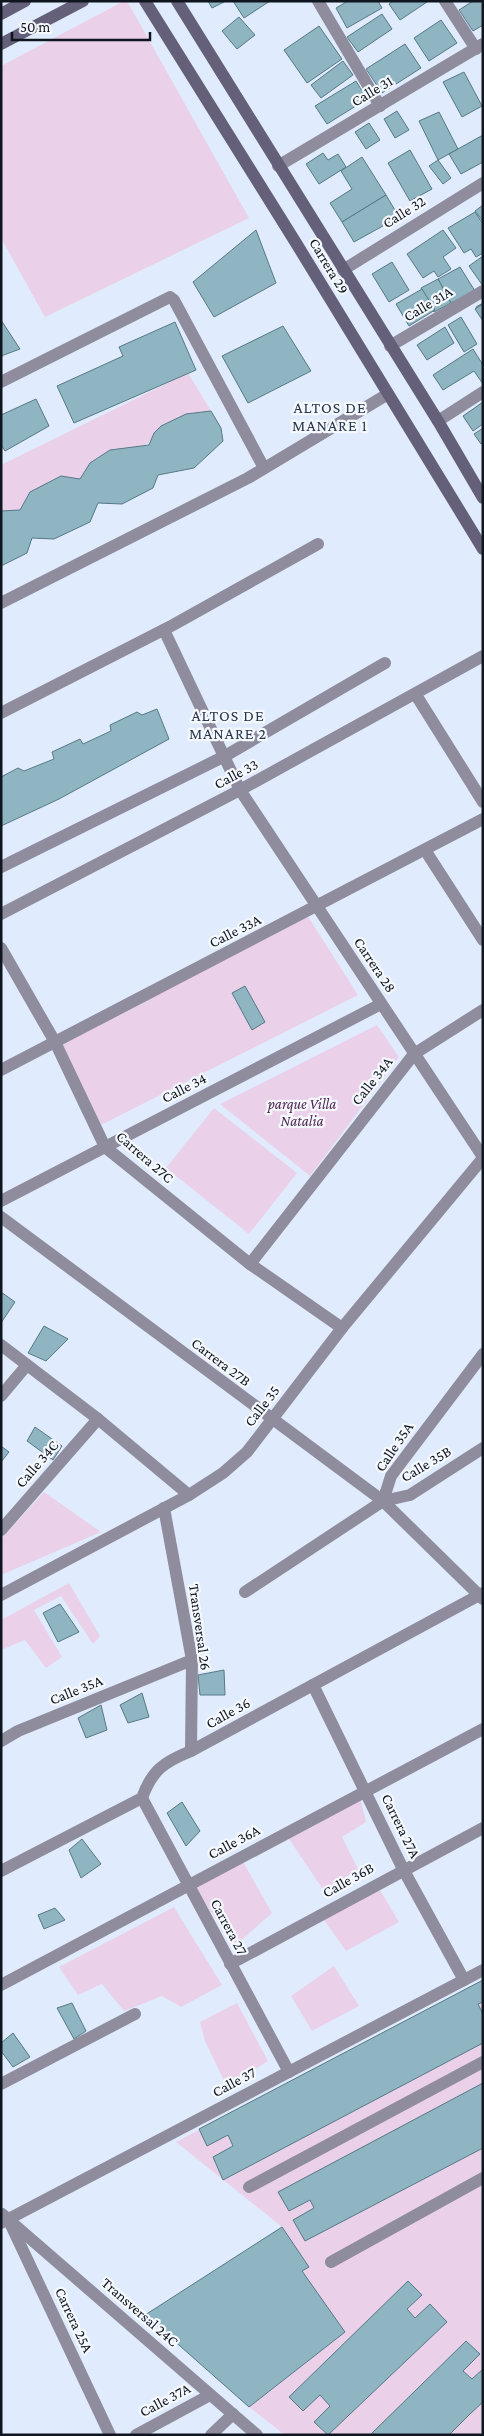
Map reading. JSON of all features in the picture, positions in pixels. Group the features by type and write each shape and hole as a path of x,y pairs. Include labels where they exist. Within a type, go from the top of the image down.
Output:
{"main road":[{"path":"1,14 25,1"},
{"path":"1,44 82,1"},
{"name":"Carrera 29","path":"145,1 483,550"},
{"name":"Carrera 29","path":"177,1 438,421 483,498"}],"street":[{"path":"318,1 380,106"},
{"path":"445,1 479,46"},
{"name":"Calle 31","path":"278,166 479,46"},
{"name":"Calle 32","path":"343,270 483,183"},
{"name":"Calle 31A","path":"390,346 483,291"},
{"path":"1,382 170,297 174,300 264,468"},
{"path":"438,421 483,392"},
{"path":"1,604 264,468 388,394"},
{"path":"1,713 164,630 318,544"},
{"name":"Carrera 28","path":"164,630 240,790 483,1158"},
{"name":"Calle 33","path":"1,914 240,790 416,695 483,656"},
{"path":"1,868 225,756 385,663"},
{"path":"416,695 483,802"},
{"name":"Calle 33A","path":"1,1070 483,819"},
{"path":"424,850 483,940"},
{"name":"Carrera 27C","path":"1,948 55,1042 105,1147 250,1264 342,1328"},
{"name":"Calle 34","path":"1,1201 381,1004"},
{"name":"Calle 34A","path":"250,1264 414,1054 483,1010"},
{"name":"Calle 35","path":"1,1595 189,1494 223,1473 247,1452 342,1328 483,1158"},
{"name":"Carrera 27B","path":"1,1218 383,1501 481,1596"},
{"path":"1,1345 98,1419 189,1494"},
{"name":"Calle 35A","path":"383,1501 391,1476 483,1354"},
{"path":"1,1396 27,1365"},
{"name":"Calle 34C","path":"1,1530 98,1419"},
{"name":"Calle 35B","path":"383,1501 410,1494 483,1448"},
{"path":"245,1592 383,1501"},
{"name":"Transversal 26","path":"164,1508 192,1660 191,1751"},
{"name":"Calle 36","path":"142,1798 149,1781 168,1760 191,1751 481,1596"},
{"name":"Calle 35A","path":"1,1741 18,1731 192,1660"},
{"name":"Carrera 27A","path":"313,1685 403,1869 464,1980"},
{"name":"Calle 36A","path":"1,1985 483,1728"},
{"path":"1,1871 142,1798"},
{"name":"Carrera 27","path":"142,1798 288,2072"},
{"name":"Calle 36B","path":"230,1964 403,1869 483,1828"},
{"name":"Calle 37","path":"4,2218 483,1970"},
{"path":"1,2084 135,2014"},
{"path":"249,2187 483,2062"},
{"path":"331,2262 483,2178"},
{"name":"Transversal 24C","path":"4,2218 257,2435"},
{"name":"Carrera 25A","path":"4,2218 110,2435"},
{"name":"Calle 37A","path":"136,2435 210,2395"},
{"path":"211,2435 233,2414"}],"green space":[{"path":"127,1 249,218 45,317 1,238 1,66"},
{"path":"188,373 211,411 1,519 1,465"},
{"path":"302,907 358,995 99,1126 56,1045"},
{"name":"parque Villa Natalia","path":"377,1025 399,1057 310,1176 220,1104"},
{"path":"214,1108 297,1173 249,1234 166,1168"},
{"path":"44,1492 101,1532 1,1575 1,1539"},
{"path":"69,1583 100,1636 93,1644 61,1596 34,1610 62,1657 46,1668 25,1640 1,1650 1,1620"},
{"path":"359,1794 366,1822 342,1837 358,1869 324,1891 285,1833"},
{"path":"242,1860 272,1913 235,1946 195,1889"},
{"path":"377,1885 399,1922 346,1951 324,1920"},
{"path":"174,1907 222,1985 181,2007 162,1996 124,2011 102,1984 78,1995 59,1967"},
{"path":"334,1966 359,2006 312,2031 291,1996"},
{"path":"483,1980 483,2435 285,2435 249,2407 207,2277 282,2227 176,2142"},
{"path":"237,2003 268,2061 227,2087 205,2041 200,2022"}],"building":[{"path":"208,1 226,1 212,8"},
{"path":"233,1 270,1 244,18"},
{"path":"348,1 378,1 382,8 347,28 336,8"},
{"path":"393,1 427,2 400,20 389,4"},
{"path":"473,1 483,1 483,25 473,31 459,10"},
{"path":"382,14 392,29 358,52 347,37"},
{"path":"239,17 255,35 237,49 222,31"},
{"path":"441,20 457,43 429,61 414,38"},
{"path":"319,26 342,59 307,83 284,50"},
{"path":"405,44 421,68 382,93 366,69"},
{"path":"343,61 353,75 321,98 311,85"},
{"path":"464,72 482,106 462,117 443,82"},
{"path":"356,81 367,99 327,124 315,106"},
{"path":"397,111 409,130 395,138 384,119"},
{"path":"439,112 458,149 438,160 419,121"},
{"path":"369,123 380,140 366,149 355,132"},
{"path":"483,135 483,162 461,174 449,154"},
{"path":"410,150 432,189 410,201 388,163"},
{"path":"323,153 328,160 338,154 346,167 319,184 306,164"},
{"path":"362,157 386,195 342,222 330,203 352,189 341,171"},
{"path":"438,160 451,178 443,184 429,166"},
{"path":"386,195 399,217 354,242 342,222"},
{"path":"483,205 483,221 475,211"},
{"path":"475,212 483,224 483,253 476,257 471,249 464,253 448,228"},
{"path":"256,230 276,283 214,317 193,282"},
{"path":"443,230 456,248 443,257 451,269 438,277 434,271 423,278 407,254"},
{"path":"483,256 483,286 469,266"},
{"path":"392,262 409,290 389,302 372,274"},
{"path":"460,267 475,291 451,303 438,279"},
{"path":"438,279 451,303 434,312 421,288"},
{"path":"422,289 435,310 409,326 396,304"},
{"path":"483,303 483,317 476,307"},
{"path":"483,304 483,321 475,309"},
{"path":"461,317 477,344 464,352 448,325"},
{"path":"1,320 20,349 1,356"},
{"path":"175,322 196,370 74,423 57,386 123,356 119,347"},
{"path":"283,326 311,371 248,403 222,356"},
{"path":"445,327 454,343 427,360 417,345"},
{"path":"473,349 483,365 483,384 474,371 443,390 433,375"},
{"path":"36,399 49,426 5,451 1,444 1,415"},
{"path":"483,402 483,424 473,431 463,416"},
{"path":"211,411 221,428 223,441 194,468 158,475 153,488 122,504 98,503 90,522 54,539 32,538 27,553 1,566 1,511 20,510 30,492 61,476 80,479 90,463 110,450 149,445 154,433 161,426 186,414"},
{"path":"483,428 483,443 481,444 474,434"},
{"name":"ALTOS DE MANARE 2","path":"157,709 169,739 59,799 1,826 1,777 18,768 24,771 54,759 52,752 80,739 83,744 111,731 110,725 137,712 142,715"},
{"path":"245,986 265,1022 252,1030 232,993"},
{"path":"1,1292 15,1302 1,1323"},
{"path":"44,1326 68,1339 46,1361 28,1353"},
{"path":"35,1427 62,1446 53,1460 27,1441"},
{"path":"1,1446 9,1452 1,1462"},
{"path":"60,1604 79,1632 58,1642 43,1613"},
{"path":"224,1670 225,1695 200,1695 198,1675"},
{"path":"142,1693 149,1717 128,1723 120,1705"},
{"path":"101,1705 107,1730 86,1738 78,1718"},
{"path":"182,1802 200,1831 186,1846 167,1813"},
{"path":"82,1839 101,1864 81,1878 69,1850"},
{"path":"55,1908 65,1920 44,1929 38,1915"},
{"path":"483,1980 483,2002 478,2004 483,2014 483,2043 223,2180 213,2157 233,2146 228,2135 207,2146 199,2129"},
{"path":"72,2003 86,2031 74,2039 57,2008"},
{"path":"13,2033 30,2057 13,2067 1,2051 1,2043"},
{"path":"483,2083 483,2148 305,2241 293,2220 314,2208 310,2200 289,2211 278,2192"},
{"path":"282,2227 309,2267 302,2271 345,2332 249,2407 145,2315"},
{"path":"408,2281 422,2295 407,2309 415,2318 430,2304 447,2322 328,2435 314,2422 330,2406 320,2395 303,2411 289,2397"},
{"path":"466,2341 480,2354 463,2371 472,2379 483,2369 483,2402 449,2435 370,2435"}],"district":[{"name":"ALTOS DE MANARE 1","path":"330,416"},
{"name":"ALTOS DE MANARE 2","path":"228,724"}]}
